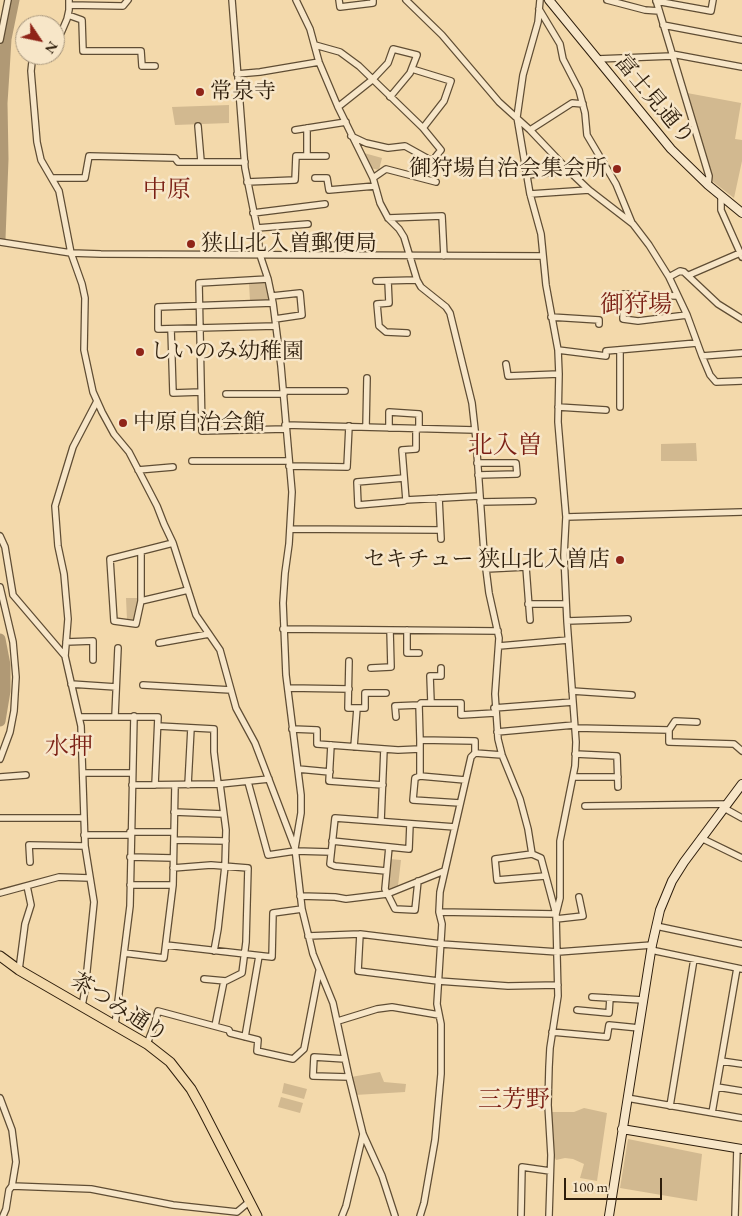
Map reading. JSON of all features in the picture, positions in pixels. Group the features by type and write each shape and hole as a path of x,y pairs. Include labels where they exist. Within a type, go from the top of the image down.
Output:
{"main road":[{"name":"茶つみ通り","path":"0,956 20,970 147,1044 170,1062 191,1090 257,1216"}],"street":[{"path":"0,40 8,0"},
{"path":"65,23 69,3 123,6 128,0"},
{"path":"232,0 247,182 257,228 260,255 268,279 275,319 284,392 288,463 292,492 284,586 283,629 301,813 295,850"},
{"path":"296,0 310,29 320,62 338,107 373,178 380,203 388,218 399,229 416,280 421,287 446,307 452,318 472,403 476,430 486,569 498,631 499,646 495,710 497,732 502,755 520,799 532,854"},
{"path":"339,0 340,6 373,3 373,0"},
{"path":"406,0 436,29 490,92 569,171 589,190 633,224"},
{"path":"540,0 538,22 523,75 517,117 526,175 541,234 551,317 558,350 558,407 566,516 564,556 566,604 575,754 573,777 560,841 560,898 556,916"},
{"name":"富士見通り","path":"549,0 654,130 708,185 742,213"},
{"path":"607,0 659,12"},
{"path":"708,185 709,176 656,0 711,11 713,0"},
{"path":"539,9 560,44 563,59 579,90 583,104 587,136 616,184 633,224 669,277 687,315 710,375 716,382 742,381"},
{"path":"68,15 82,20 82,51 141,51 142,66 156,66"},
{"path":"663,25 742,40"},
{"path":"314,45 340,52 423,128 441,150 432,161 406,146 388,148 366,143 351,136"},
{"path":"338,107 372,80 388,63 393,49 417,55 412,69 390,97"},
{"path":"597,59 672,55 742,65"},
{"path":"237,74 320,62"},
{"path":"31,65 30,71 41,160 59,191 71,253 85,298 84,350 97,401 114,434 129,452 157,506 173,543 196,615 220,650 236,708 255,743 295,850 300,896 308,936 319,971 333,1003 364,1134 382,1176 395,1216"},
{"path":"412,69 451,81 444,101 423,128"},
{"path":"530,130 572,103 583,104"},
{"path":"295,130 346,122"},
{"path":"198,126 201,161"},
{"path":"307,128 307,156"},
{"path":"52,178 85,178 89,156 175,158 178,162 245,162"},
{"path":"247,182 295,180 296,156 326,156"},
{"path":"373,178 386,169 436,182"},
{"path":"526,175 569,171"},
{"path":"315,178 327,178 329,190 375,186"},
{"path":"530,194 589,190"},
{"path":"689,275 741,255 722,210 722,197"},
{"path":"253,213 326,204"},
{"path":"388,218 442,216 444,256"},
{"path":"257,228 308,224"},
{"path":"0,242 71,253 543,256"},
{"path":"669,277 680,271 689,275 718,304 742,319"},
{"path":"268,279 199,283 202,432 286,427 349,426 476,430"},
{"path":"376,281 416,280"},
{"path":"388,281 389,303 377,304 379,326 386,332 407,333"},
{"path":"275,319 302,315 300,293 272,300 199,306 158,307 158,329 276,326"},
{"path":"677,296 624,294 623,319 638,321 687,315"},
{"path":"551,317 600,320 599,324"},
{"path":"171,329 173,393 201,392"},
{"path":"558,350 606,356 606,351 697,343"},
{"path":"620,350 620,407"},
{"path":"702,356 742,353"},
{"path":"506,364 508,376 559,374"},
{"path":"366,427 367,378"},
{"path":"226,394 345,391"},
{"path":"82,1006 94,902 84,835 83,773 79,717 65,656 68,619 64,574 58,546 54,506 73,447 97,401"},
{"path":"558,407 606,410"},
{"path":"389,428 389,412 419,414 416,449 402,450 406,500"},
{"path":"192,461 288,463 347,467 349,426"},
{"path":"478,464 516,463 517,474 478,475"},
{"path":"138,470 173,467"},
{"path":"404,478 357,482 358,505 439,498 533,501"},
{"path":"439,498 441,538"},
{"path":"566,516 742,512"},
{"path":"290,529 440,530"},
{"path":"0,536 5,547 13,595 65,656"},
{"path":"140,552 141,600 136,624 114,620 110,558 173,543"},
{"path":"486,569 526,567 530,620"},
{"path":"0,587 13,642 16,676 14,711 10,732 0,759"},
{"path":"141,600 188,590"},
{"path":"528,604 566,604"},
{"path":"567,621 628,619"},
{"path":"283,629 498,631"},
{"path":"371,668 391,667 390,630"},
{"path":"407,630 408,652 419,653"},
{"path":"159,643 209,634"},
{"path":"499,646 568,640"},
{"path":"66,642 92,641 93,660"},
{"path":"114,716 118,648"},
{"path":"349,661 348,708 365,708 366,693 386,693"},
{"path":"431,702 430,676 441,676 441,668"},
{"path":"71,684 116,687"},
{"path":"143,685 231,690"},
{"path":"288,688 349,688"},
{"path":"572,691 632,695"},
{"path":"396,717 395,706 419,705 431,702 461,703 461,714 572,702"},
{"path":"419,705 420,776"},
{"path":"354,747 357,708"},
{"path":"79,717 134,716 158,718 155,784"},
{"path":"115,1025 130,906 130,833 134,716"},
{"path":"697,722 675,721 669,730 669,742 734,744 742,751"},
{"path":"158,726 214,728 214,752 226,841 225,866 214,951"},
{"path":"497,732 574,727 669,730"},
{"path":"188,785 191,728"},
{"path":"292,729 317,730 318,744 420,749"},
{"path":"420,740 475,741 475,753 471,757 465,780 440,892 439,912 442,924 437,1004 441,1024 441,1074 435,1140 420,1216"},
{"path":"331,745 329,781 383,785"},
{"path":"381,821 384,748"},
{"path":"475,753 502,755"},
{"path":"575,754 617,756 618,787"},
{"path":"298,769 330,772"},
{"path":"83,773 132,772"},
{"path":"0,777 26,775"},
{"path":"460,803 413,800 415,778 420,776 465,780"},
{"path":"573,777 618,777"},
{"path":"132,785 219,784 269,779"},
{"path":"248,782 268,855 295,850 331,852"},
{"path":"608,1216 656,926 672,882 701,838 742,784"},
{"path":"124,953 164,958 173,885 175,785"},
{"path":"586,806 726,806 742,818"},
{"path":"174,812 223,814"},
{"path":"0,818 84,818"},
{"path":"386,871 330,864 335,818 455,827"},
{"path":"332,841 409,849 410,824"},
{"path":"84,835 174,832"},
{"path":"701,838 742,858"},
{"path":"174,840 226,841"},
{"path":"30,862 29,845 85,846"},
{"path":"388,847 385,889 395,909 415,910 418,881"},
{"path":"546,876 497,880 495,859 532,854 541,858 546,876 556,916 558,996 550,1048 548,1105 551,1155 549,1216"},
{"path":"130,857 174,858"},
{"path":"173,868 211,865 248,868 245,955 242,973 224,981 204,979"},
{"path":"300,896 346,899 387,894 444,871"},
{"path":"0,893 59,877 90,878"},
{"path":"130,885 173,885"},
{"path":"20,970 25,924 31,905 27,886"},
{"path":"439,912 583,916 579,897"},
{"path":"166,945 272,957 273,913 302,908"},
{"path":"656,926 742,944"},
{"path":"308,936 360,934 441,944 558,952 651,948 739,969 712,1113"},
{"path":"360,934 358,971 438,982 508,986 558,985"},
{"path":"245,1037 259,956"},
{"path":"670,1106 694,959"},
{"path":"147,1044 158,1011 229,1030 230,1033 258,1040 257,1051 293,1059 304,1049 319,971"},
{"path":"215,1026 224,981"},
{"path":"592,997 643,1000"},
{"path":"577,1010 609,1013 610,998"},
{"path":"338,1021 392,1007 439,1015"},
{"path":"552,1032 607,1037 609,1025 639,1028"},
{"path":"345,1059 314,1058 314,1076 349,1077"},
{"path":"721,1060 742,1064"},
{"path":"717,1087 742,1091"},
{"path":"0,1098 14,1139 16,1162 12,1186 9,1190 3,1216"},
{"path":"627,1098 742,1118"},
{"path":"622,1130 740,1149 735,1216"},
{"path":"342,1216 364,1134"},
{"path":"521,1215 522,1167 550,1171"},
{"path":"12,1186 91,1189 193,1208 241,1213 250,1201"}],"shaded area":[{"path":"687,93 741,103 735,139 742,140 742,161 734,198 712,181"},
{"path":"229,105 229,123 175,125 172,107"},
{"path":"364,153 382,158 379,170 370,168"},
{"path":"266,282 270,298 268,301 250,301 249,283"},
{"path":"696,443 697,461 661,461 661,444"},
{"path":"126,598 139,598 134,620 132,621 127,620"},
{"path":"390,859 401,860 398,886 390,890 387,889"},
{"path":"380,1072 384,1082 406,1084 405,1092 355,1095 351,1077"},
{"path":"284,1083 307,1089 304,1099 282,1093"},
{"path":"281,1097 303,1103 300,1113 278,1107"},
{"path":"584,1108 607,1113 597,1181 580,1178 584,1164 573,1159 556,1160 554,1156 552,1112 574,1112"},
{"path":"628,1139 702,1154 697,1201 620,1188"}],"waterway":[{"path":"0,239 3,159 2,103 6,39 14,0"},
{"path":"0,639 5,665 5,691 0,721"}],"place":[{"name":"常泉寺","path":"200,92"},
{"name":"御狩場自治会集会所","path":"617,169"},
{"name":"狭山北入曽郵便局","path":"191,244"},
{"name":"しいのみ幼稚園","path":"140,352"},
{"name":"中原自治会館","path":"123,423"},
{"name":"セキチュー 狭山北入曽店","path":"620,560"}],"district":[{"name":"中原","path":"167,190"},
{"name":"御狩場","path":"636,305"},
{"name":"北入曽","path":"505,446"},
{"name":"水押","path":"69,747"},
{"name":"三芳野","path":"514,1100"}]}
